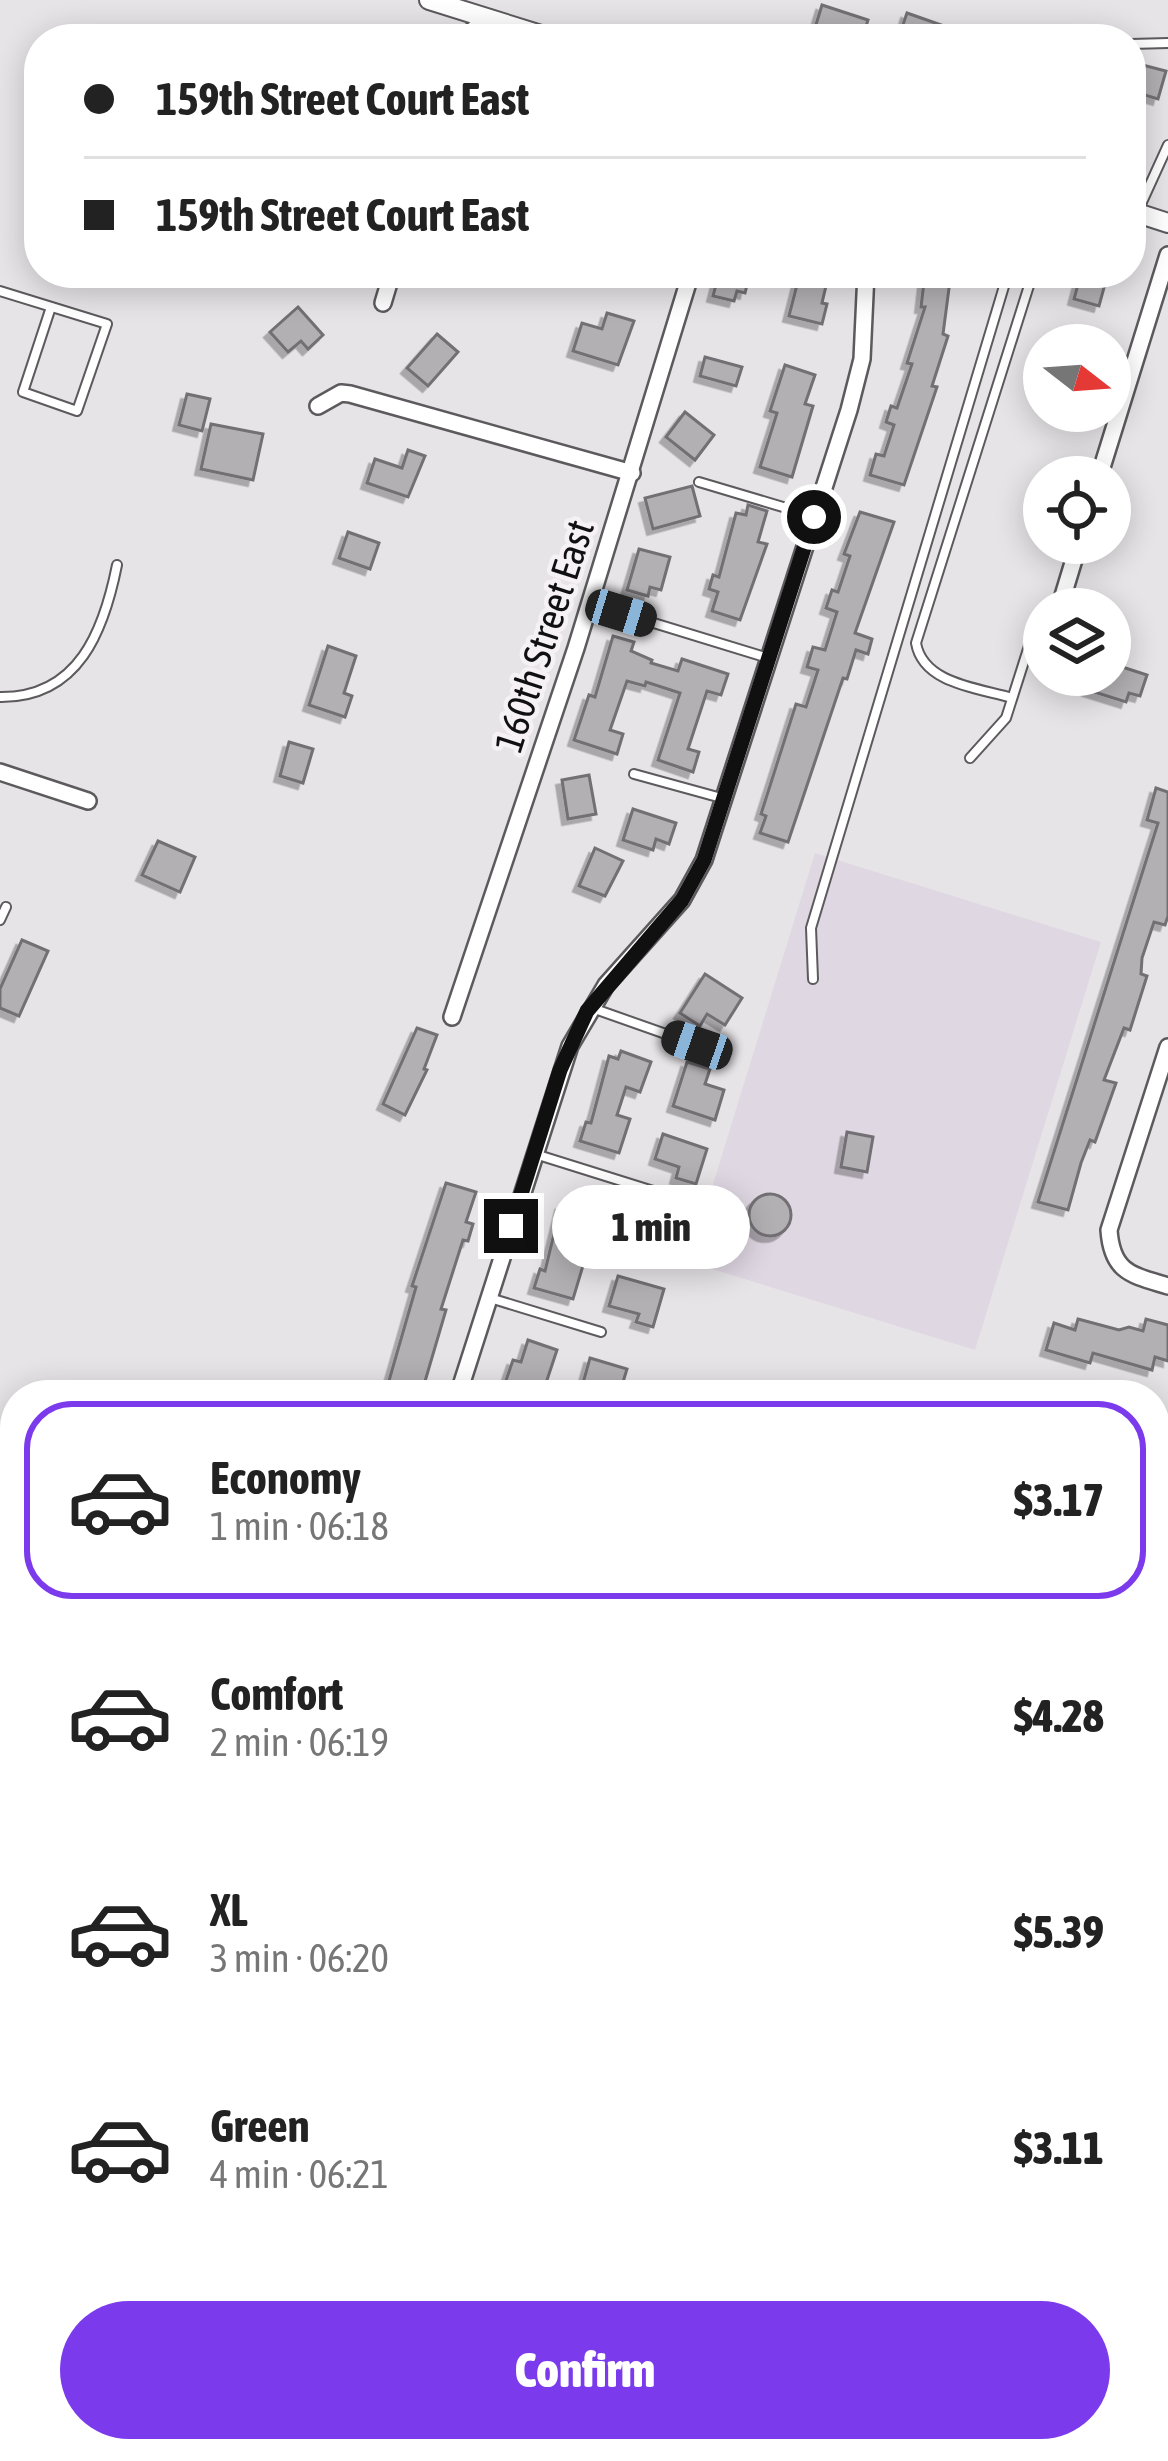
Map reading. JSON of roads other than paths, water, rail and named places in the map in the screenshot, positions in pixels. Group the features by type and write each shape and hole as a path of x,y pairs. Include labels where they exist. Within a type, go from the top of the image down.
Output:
{"street":[{"path":"429,0 461,5 505,24"},
{"path":"479,24 485,18"},
{"path":"1106,456 1168,255"},
{"path":"383,304 388,288"},
{"name":"160th Street East","path":"452,1017 632,473 687,288"},
{"path":"463,1380 569,1046 590,1007 682,900 704,860 862,358 865,288"},
{"path":"318,406 340,393 350,394 632,473"},
{"path":"0,772 88,801"},
{"path":"1168,1049 1109,1230 1114,1259 1126,1272 1168,1286"}],"lane":[{"path":"1146,188 1168,145"},
{"path":"813,979 811,928 1003,288"},
{"path":"1012,698 938,674 923,662 916,643 1028,288"},
{"path":"0,292 51,307 107,324 77,411 22,392 51,307"},
{"path":"699,482 814,517"},
{"path":"0,697 24,698 50,686 82,660 99,636 117,565"},
{"path":"621,613 770,658"},
{"path":"970,758 1006,718 1023,664"},
{"path":"634,774 725,799"},
{"path":"0,920 7,907"},
{"path":"590,1007 697,1045"},
{"path":"534,1154 682,1200"},
{"path":"489,1298 601,1332"}]}
